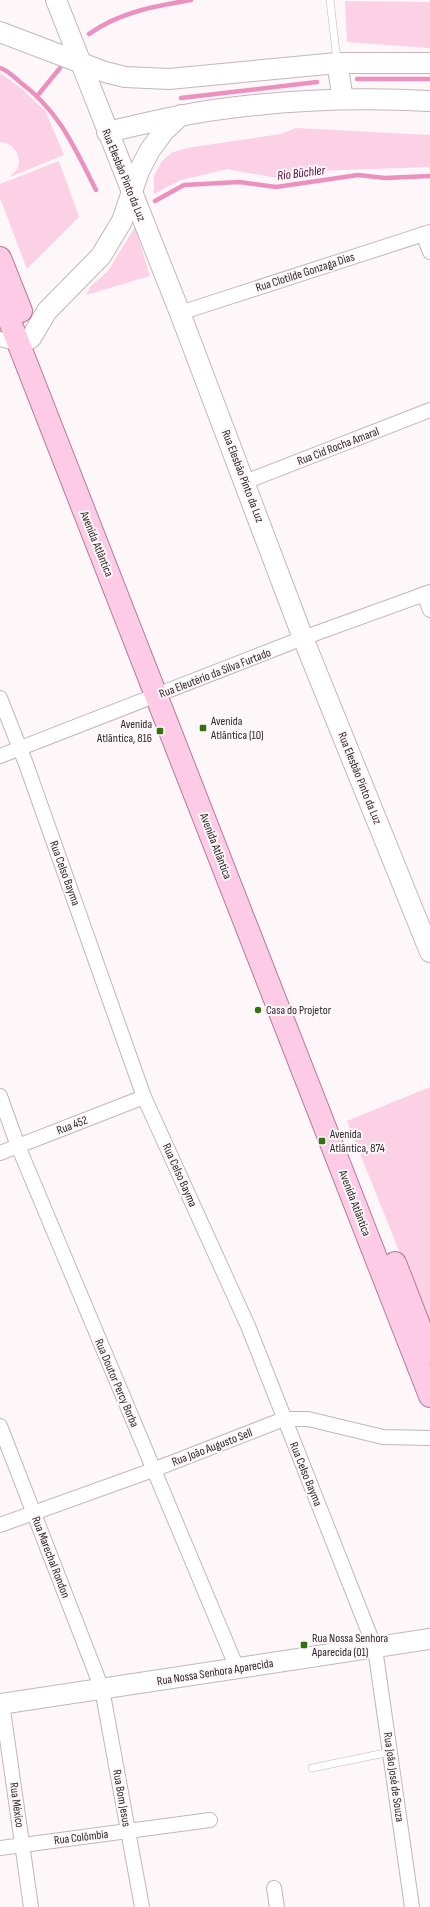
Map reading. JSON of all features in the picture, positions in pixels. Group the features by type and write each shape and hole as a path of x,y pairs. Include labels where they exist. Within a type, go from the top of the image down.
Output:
{"main road":[{"name":"Avenida Atlântica","path":"0,258 17,340"},
{"name":"Avenida Atlântica","path":"0,296 17,340 94,518 307,1059 430,1353"},
{"name":"Avenida Atlântica","path":"307,1059 430,1396"}],"street":[{"name":"Rua Elesbão Pinto da Luz","path":"56,0 246,482 303,638 430,952"},
{"path":"0,32 105,72 125,77 169,79 337,63 430,63"},
{"path":"337,63 343,99"},
{"path":"107,132 181,115 264,105 343,99 385,98 430,101"},
{"path":"17,340 48,311 101,256 122,221 139,171 150,150 164,132 181,115"},
{"path":"426,233 430,252"},
{"name":"Rua Clotilde Gonzaga Dias","path":"180,313 426,233"},
{"name":"Rua Cid Rocha Amaral","path":"246,482 430,410"},
{"path":"427,593 430,610"},
{"name":"Rua Eleutério da Silva Furtado","path":"0,756 303,638 427,593"},
{"name":"Rua Celso Bayma","path":"0,698 20,748 144,1097 248,1326 375,1648"},
{"name":"Rua Doutor Percy Borba","path":"0,1096 18,1146 237,1668"},
{"name":"Rua 452","path":"0,1153 144,1097"},
{"name":"Rua João Augusto Sell","path":"0,1525 153,1470 284,1419 308,1419 350,1431 383,1437 430,1438"},
{"name":"Rua Marechal Rondon","path":"0,1426 102,1688"},
{"name":"Rua Nossa Senhora Aparecida","path":"1,1704 430,1639"},
{"name":"Rua João José de Souza","path":"375,1648 412,1907"},
{"name":"Rua Bom Jesus","path":"102,1688 142,1907"},
{"name":"Rua México","path":"1,1704 31,1907"},
{"name":"Rua Colômbia","path":"0,1848 210,1820"},
{"path":"274,1888 277,1907"}],"lane":[{"path":"330,0 337,63"},
{"path":"312,1768 390,1752"}],"shaded area":[{"path":"345,1 430,2 430,48 347,42"},
{"path":"0,73 22,89 46,112 64,155 10,177 18,167 19,158 12,147 8,144 0,142"},
{"path":"296,128 430,135 430,167 314,171 277,178 227,169 181,180 154,194 154,176 162,161 173,152 193,147 281,134"},
{"path":"59,161 79,217 27,269 0,198 0,184"},
{"path":"135,227 150,276 86,295 90,287 108,271"},
{"path":"430,1087 430,1328 347,1121"}],"waterway":[{"path":"89,34 101,26 125,15 191,0"},
{"name":"Rio Büchler","path":"0,68 5,70 34,93 46,105 65,131 96,190"},
{"path":"38,95 60,68"},
{"path":"357,79 430,79"},
{"path":"181,98 317,82"},
{"name":"Rio Büchler","path":"155,201 184,185 239,182 276,187 358,175 385,178 430,176"}],"place":[{"name":"Avenida Atlântica (10)","path":"203,728"},
{"name":"Avenida Atlântica, 816","path":"160,731"},
{"name":"Casa do Projetor","path":"258,1010"},
{"name":"Avenida Atlântica, 874","path":"322,1141"},
{"name":"Rua Nossa Senhora Aparecida (01)","path":"304,1645"}]}
